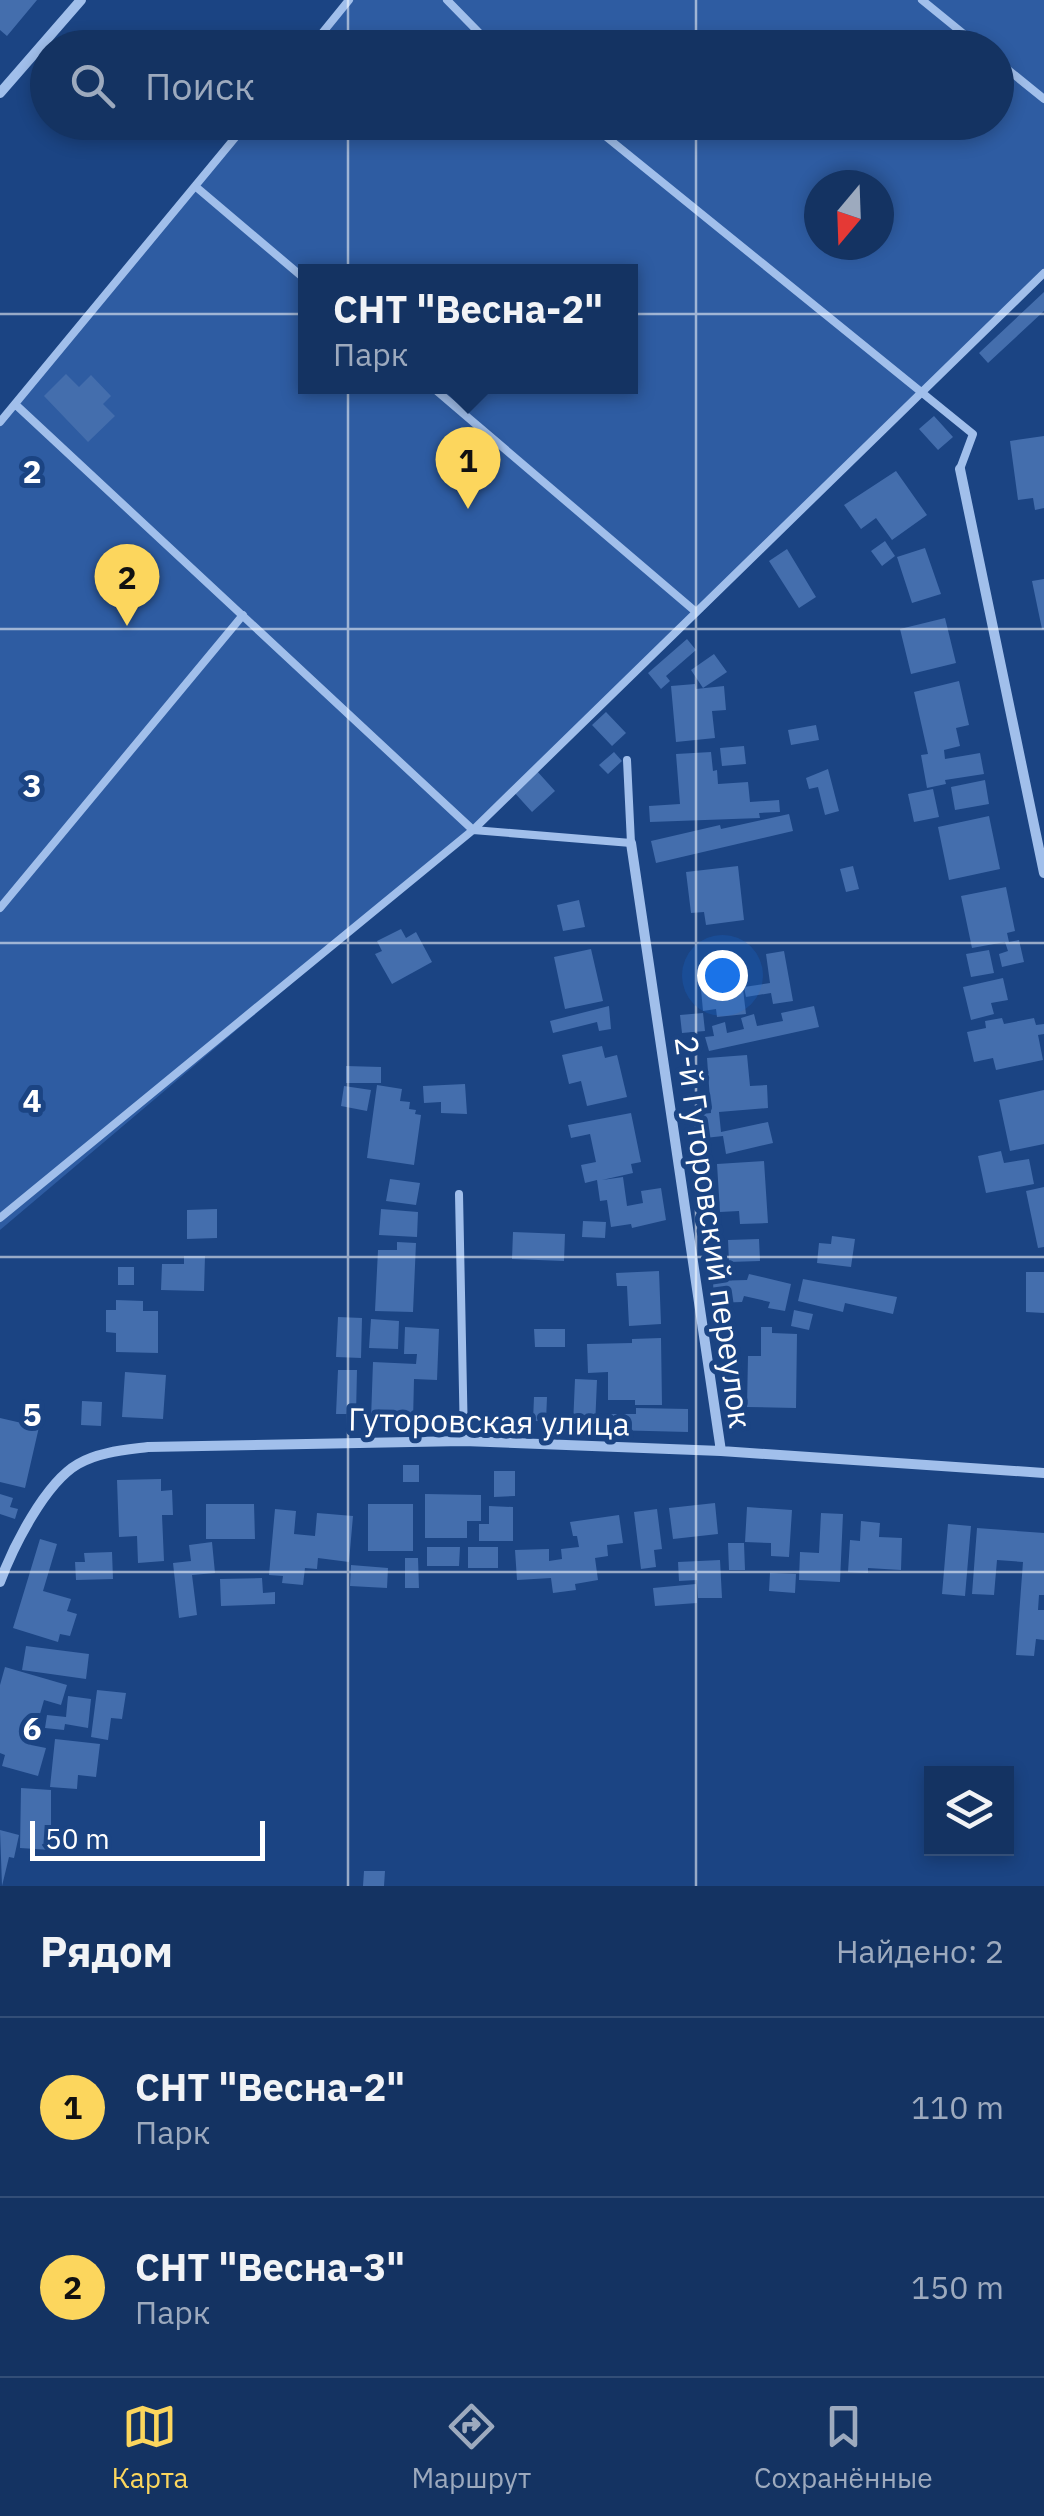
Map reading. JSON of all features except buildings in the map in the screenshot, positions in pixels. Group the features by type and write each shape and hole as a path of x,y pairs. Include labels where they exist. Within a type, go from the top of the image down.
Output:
{"street":[{"path":"55,30 81,0"},
{"path":"0,93 30,59"},
{"path":"960,470 1044,872"},
{"name":"2-й Гуторовский переулок","path":"631,843 721,1451"},
{"name":"Гуторовская улица","path":"0,1582 24,1530 54,1486 77,1464 108,1453 148,1447 464,1442 721,1451 1044,1473"}],"lane":[{"path":"325,30 349,0"},
{"path":"448,0 477,30"},
{"path":"922,0 959,30"},
{"path":"1014,75 1044,99"},
{"path":"0,422 233,140"},
{"path":"610,140 973,434 960,470"},
{"path":"196,186 298,273"},
{"path":"0,1218 473,830 1044,273"},
{"path":"440,394 696,612"},
{"path":"15,404 473,830 631,843 627,760"},
{"path":"0,908 243,614"},
{"path":"458,1194 464,1442"}],"shaded area":[{"path":"349,0 1044,0 1044,274 700,614 473,830 0,1230 0,422 234,140 1014,140 1014,30 324,30"}],"place":[{"name":"СНТ \"Весна-2\"","path":"468,509"},
{"name":"СНТ \"Весна-3\"","path":"127,626"}]}
